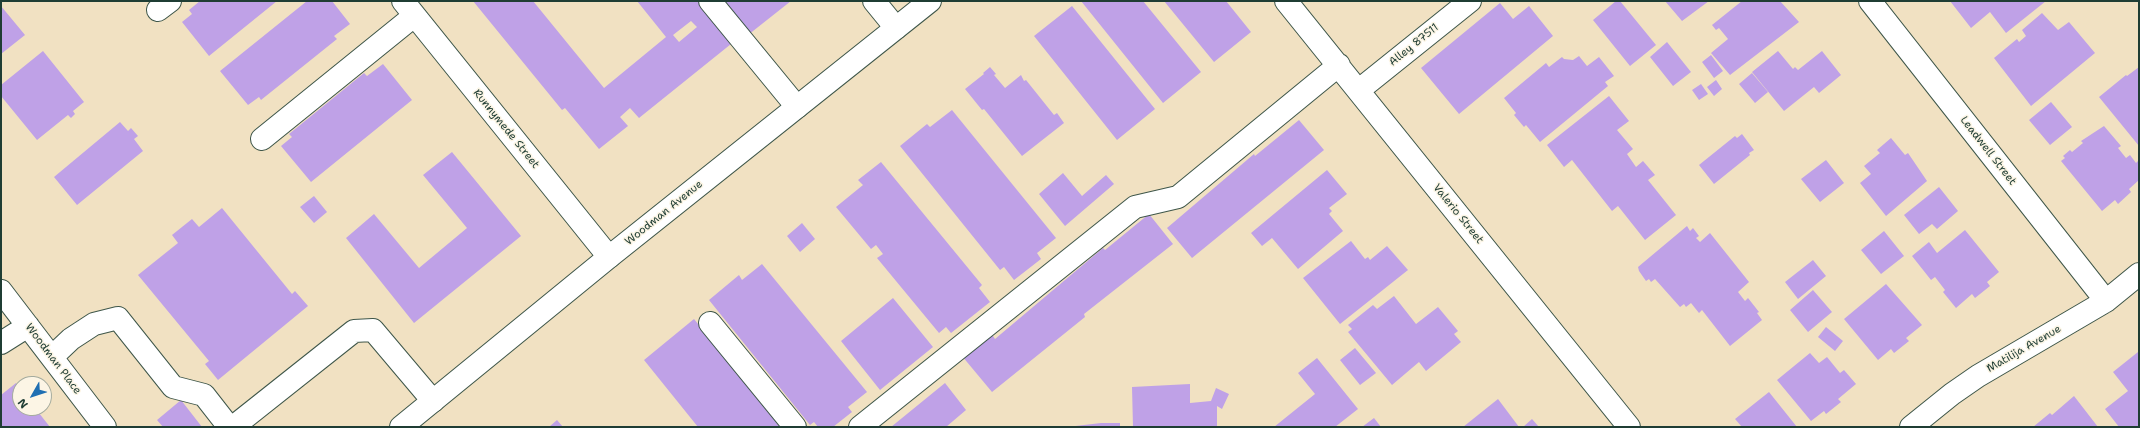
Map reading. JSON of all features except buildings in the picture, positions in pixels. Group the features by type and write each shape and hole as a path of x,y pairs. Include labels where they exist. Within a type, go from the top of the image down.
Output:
{"street":[{"path":"710,1 797,107"},
{"path":"874,1 896,28"},
{"name":"Woodman Avenue","path":"401,427 609,257 930,1"},
{"name":"Valerio Street","path":"1286,1 1629,427"},
{"name":"Alley 87511","path":"1359,90 1470,1"},
{"name":"Leadwell Street","path":"1870,1 2106,301"},
{"path":"262,139 409,8"},
{"name":"Runnymede Street","path":"409,8 609,257"},
{"path":"860,427 1135,207 1178,197 1339,65"},
{"name":"Matilija Avenue","path":"1911,427 1952,394 1978,376 2106,301 2139,274"},
{"name":"Woodman Place","path":"1,291 105,427"},
{"path":"52,356 71,339 94,324 118,318 173,387 204,395 229,427"},
{"path":"710,323 795,427"},
{"path":"1,343 28,326"},
{"path":"233,427 354,331 373,330 433,401"}]}
